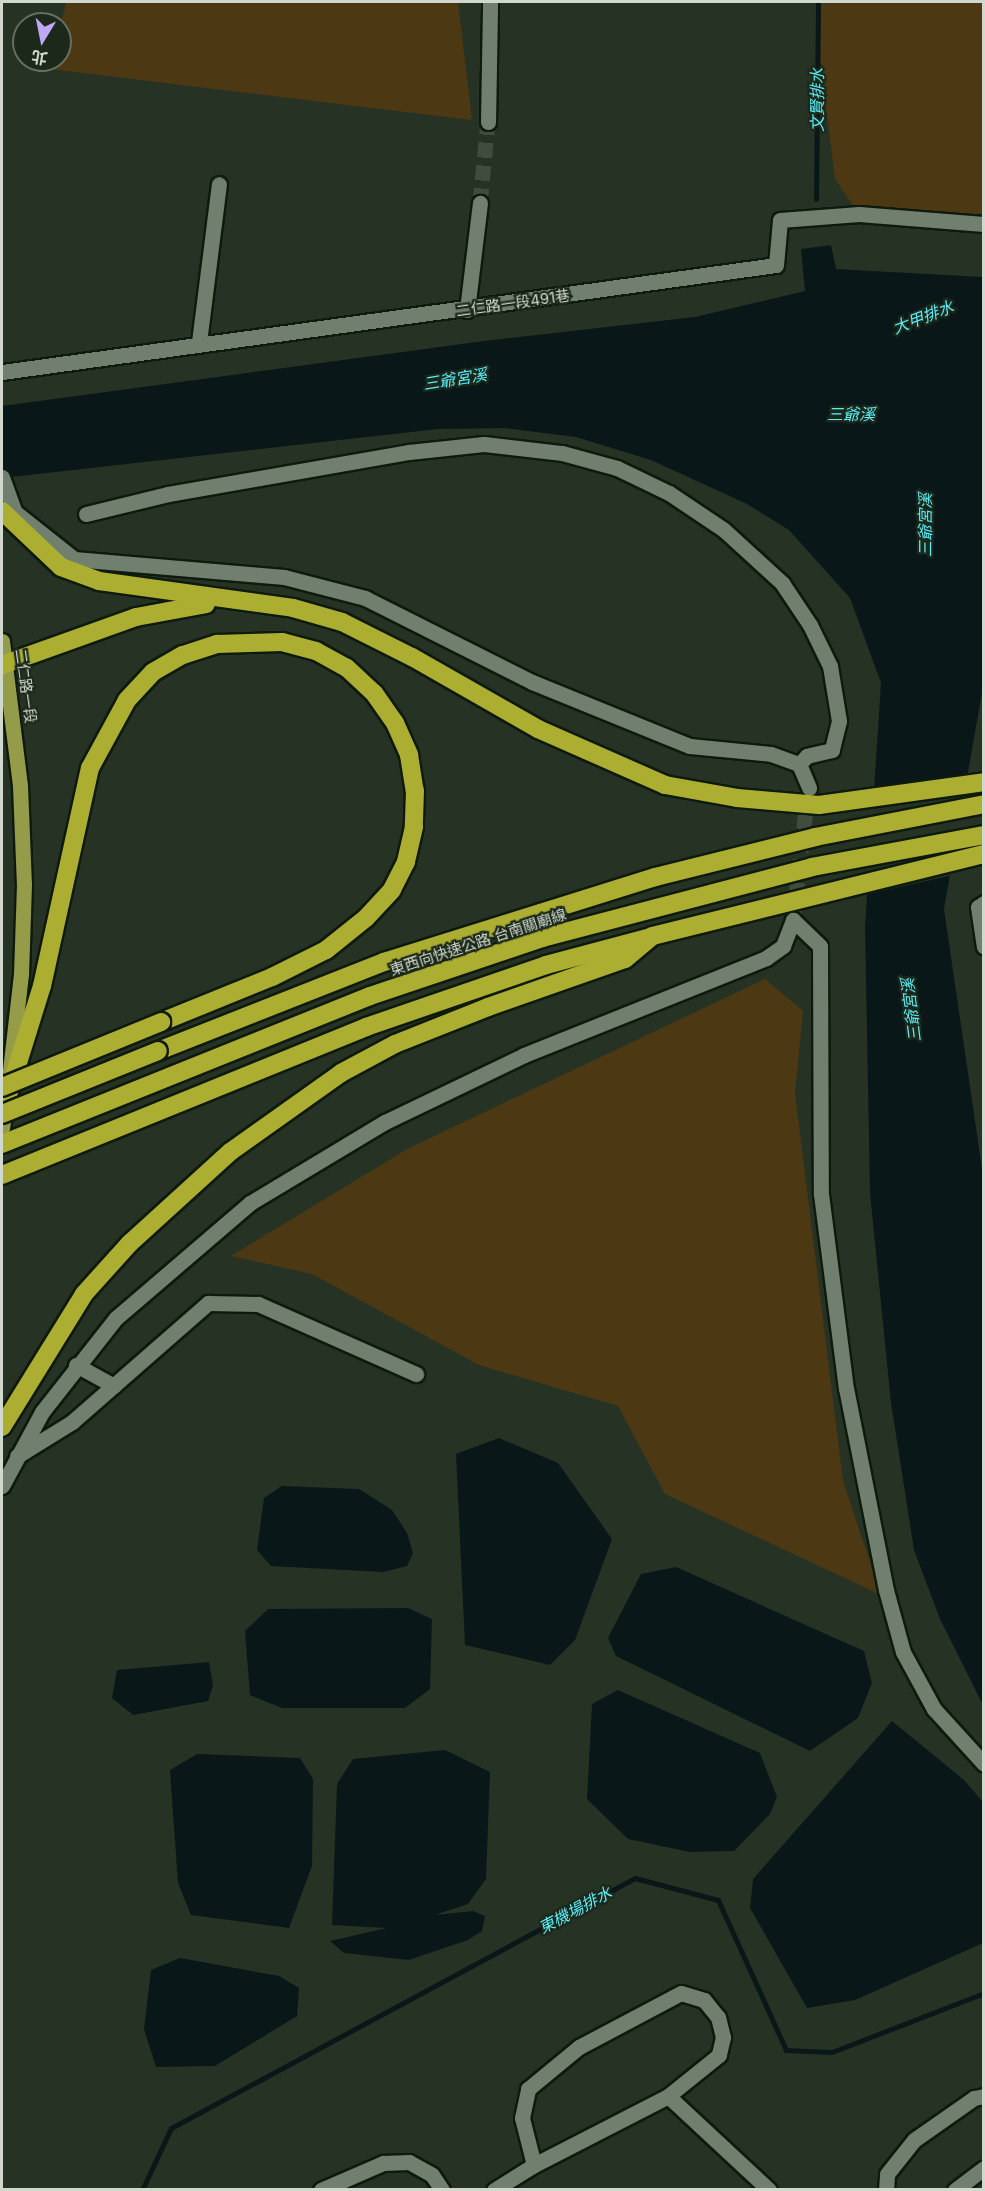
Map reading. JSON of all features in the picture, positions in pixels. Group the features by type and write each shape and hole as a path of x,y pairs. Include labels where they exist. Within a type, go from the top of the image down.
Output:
{"highway":[{"path":"7,513 61,567 99,581 293,608 342,622 412,657 538,729 665,785 738,798 819,805 984,782"},
{"path":"4,664 136,617 237,601"},
{"path":"282,642 316,651 347,668 374,693 395,723 409,755 415,791 414,827 406,862 392,890 366,918 326,950 272,977 161,1022 5,1091 42,986 90,768 127,700 153,672 183,655 217,644 282,642"},
{"name":"東西向快速公路 台南關廟線","path":"2,1114 384,962 655,877 815,837 984,804"},
{"name":"東西向快速公路 台南關廟線","path":"2,1144 370,996 542,938 812,867 984,835"},
{"path":"2,1175 151,1112 472,990 652,936 984,854"},
{"path":"2,1427 51,1342 92,1286 181,1194 291,1105 395,1044 625,959 652,936"}],"main road":[{"name":"二仁路一段","path":"2,641 20,786 24,884 21,974 2,1128"}],"street":[{"path":"488,122 490,2"},
{"path":"199,342 219,184"},
{"path":"467,310 480,203"},
{"name":"二仁路一段491巷","path":"2,372 199,342 467,310 776,265 780,220 859,213 984,224"},
{"path":"86,514 168,494 409,452 484,444 562,453 616,468 669,493 724,530 782,583 810,625 830,666 839,722 832,750 807,756 799,764"},
{"path":"2,477 7,513 74,559 284,577 365,598 532,682 690,746 771,754 799,764 809,789"},
{"path":"984,903 978,907 984,947"},
{"path":"2,1486 15,1457 76,1365 116,1318 250,1203 385,1122 524,1055 766,958 783,946 793,920 820,946 821,1194 846,1388 886,1590 903,1652 934,1709 984,1764"},
{"path":"15,1457 72,1422 208,1302 258,1304 416,1374"},
{"path":"76,1365 114,1386"},
{"path":"495,2190 534,2165 668,2096 719,2055 723,2037 718,2017 704,2000 681,1993 579,2047 528,2089 522,2118 534,2165"},
{"path":"668,2096 769,2190"},
{"path":"886,2190 886,2174 914,2140 974,2098 984,2096"},
{"path":"321,2190 383,2163 409,2162 432,2175 442,2190"},
{"path":"955,2190 984,2168"}],"shaded area":[{"path":"66,2 458,2 472,120 72,72 72,12 64,12"},
{"path":"818,2 983,2 983,224 859,214 835,179 817,33"},
{"path":"765,979 803,1011 795,1093 843,1481 881,1595 665,1494 618,1406 479,1365 312,1274 231,1256 409,1148"}],"water":[{"name":"三爺溪","path":"831,245 836,269 983,277 983,687 944,909 984,1182 983,1705 940,1619 914,1550 891,1403 870,1193 865,926 881,683 850,598 789,530 747,504 651,460 576,437 505,428 438,429 2,478 2,406 484,341 695,317 805,291 801,249"},
{"path":"499,1438 558,1463 612,1539 575,1640 550,1665 465,1645 456,1454"},
{"path":"282,1486 359,1489 392,1510 407,1533 413,1553 407,1566 383,1572 271,1566 257,1550 264,1498"},
{"path":"676,1567 864,1651 872,1683 858,1718 810,1751 616,1656 608,1638 641,1574"},
{"path":"408,1608 432,1619 430,1689 405,1708 282,1708 250,1695 245,1631 268,1609"},
{"path":"209,1662 213,1686 208,1701 133,1715 112,1698 117,1670"},
{"path":"618,1690 760,1753 777,1797 770,1814 734,1851 690,1852 628,1839 587,1799 592,1704"},
{"path":"892,1721 964,1780 983,1802 983,1943 855,2000 807,2008 750,1908 753,1879"},
{"path":"445,1750 490,1772 486,1879 468,1904 435,1915 473,1911 485,1916 482,1931 468,1940 409,1960 344,1953 330,1941 387,1928 332,1925 337,1784 353,1759"},
{"path":"197,1754 300,1758 313,1779 312,1866 289,1928 191,1915 178,1883 170,1770"},
{"path":"180,1958 279,1976 299,1988 297,2016 215,2066 156,2067 144,2029 151,1970"}],"pier":[{"path":"970,773 953,875 864,895 871,789"}],"waterway":[{"name":"文賢排水","path":"816,199 818,2"},
{"name":"東機場排水","path":"142,2190 171,2128 635,1878 718,1900 786,2050 832,2052 984,1993"}],"tunnel":[{"path":"480,203 488,122"},
{"path":"793,920 808,792"}],"water label":[{"name":"大甲排水","path":"923,317"},
{"name":"三爺宮溪","path":"455,379"},
{"name":"三爺宮溪","path":"925,525"},
{"name":"三爺宮溪","path":"911,1010"}]}
